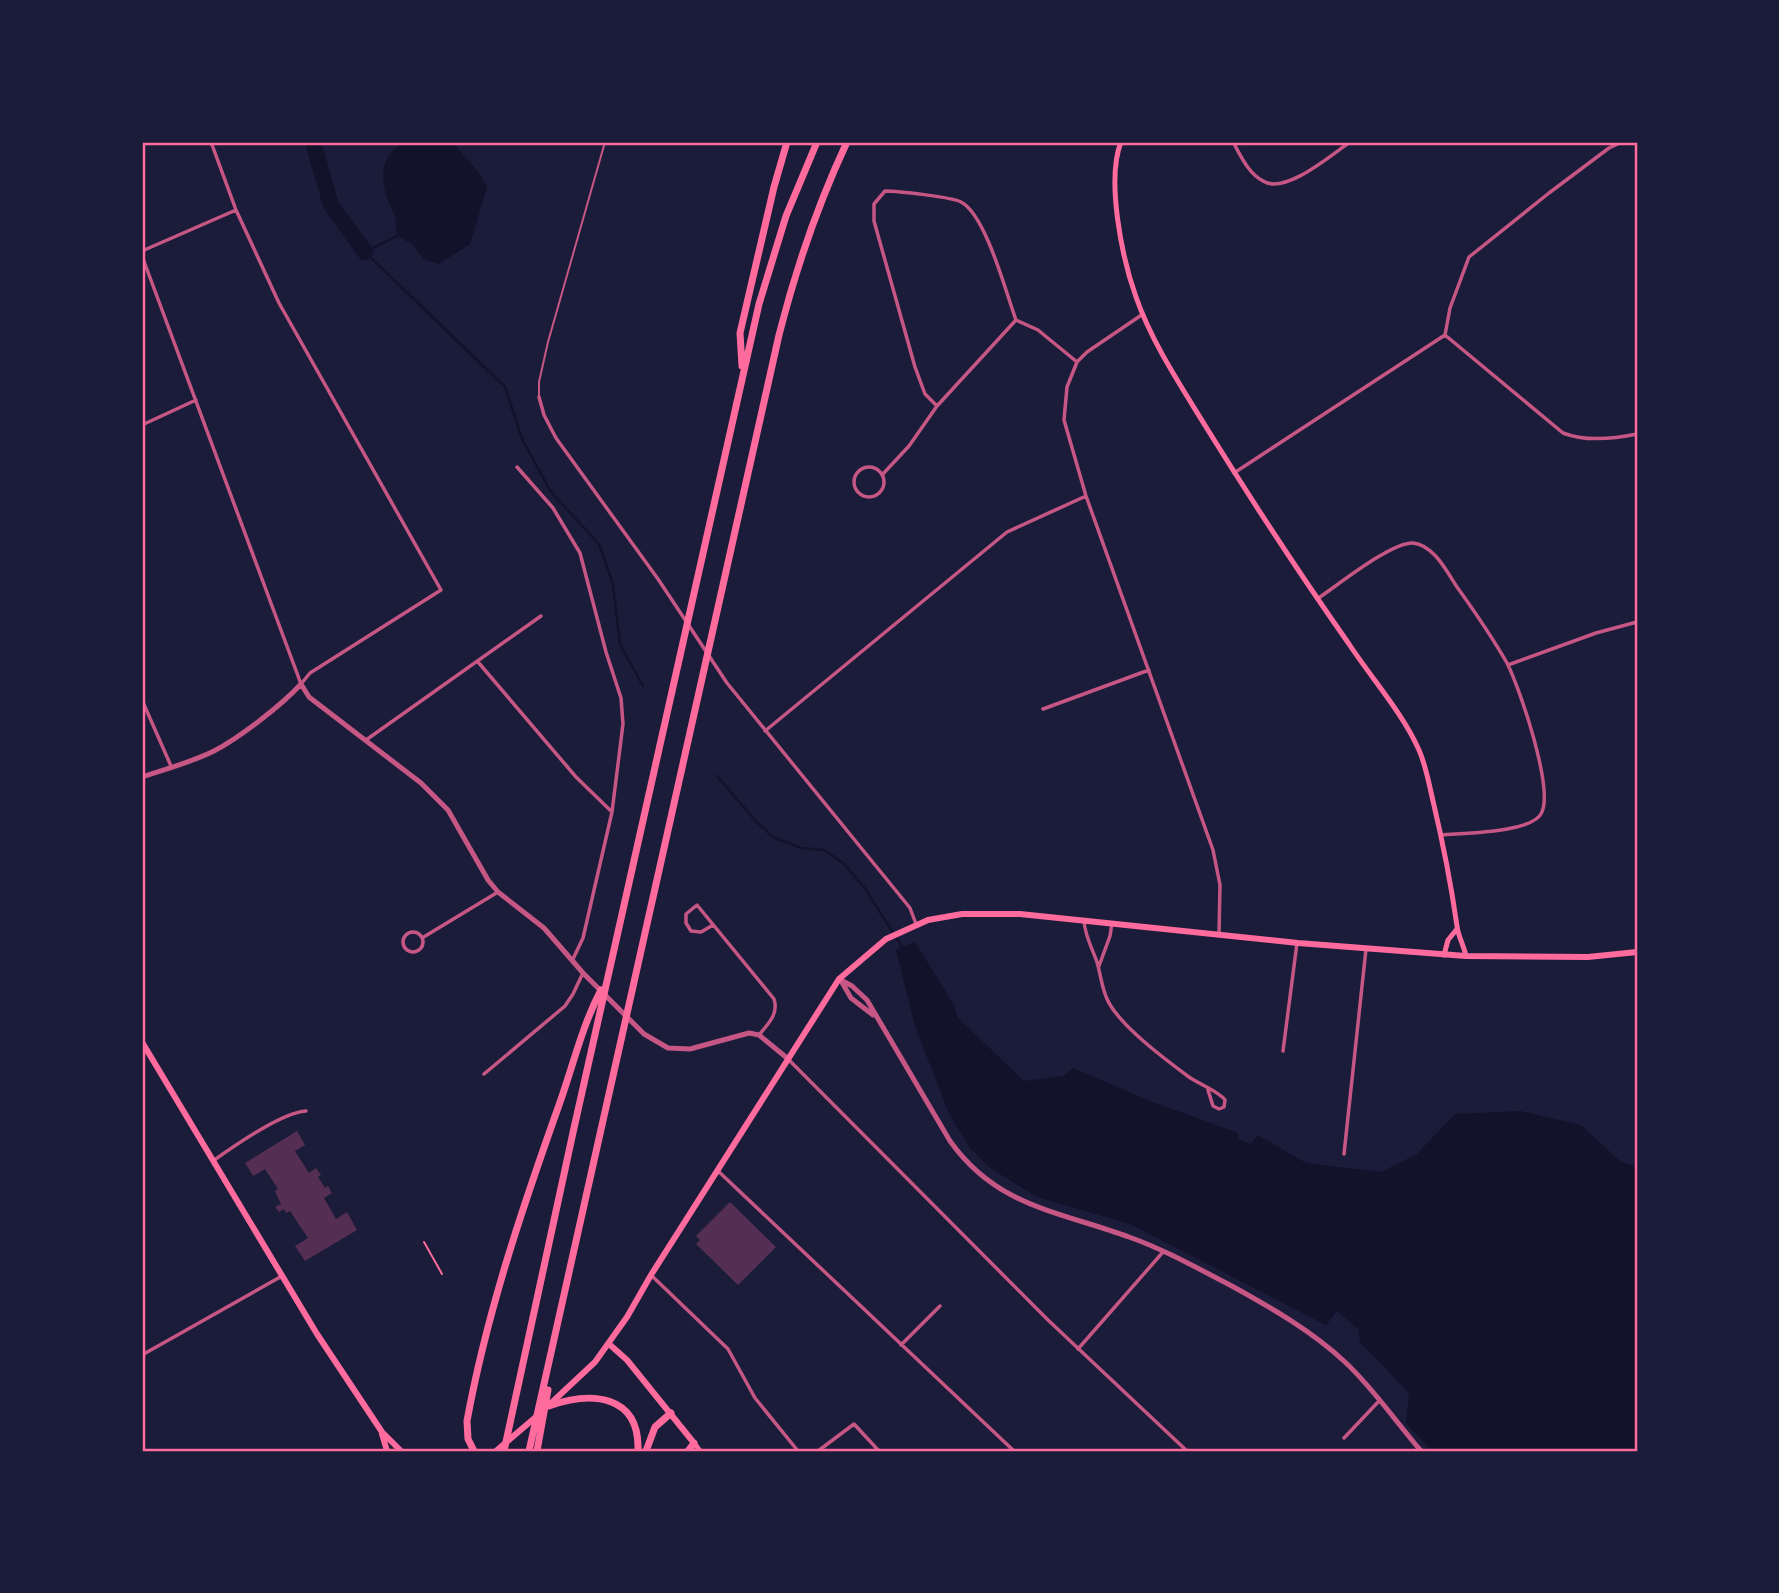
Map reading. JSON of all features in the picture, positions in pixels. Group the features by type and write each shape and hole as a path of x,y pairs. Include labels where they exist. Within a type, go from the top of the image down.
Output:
{"highway":[{"path":"742,376 740,333 787,142"},
{"path":"504,1451 742,376 770,265 797,188 817,142"},
{"path":"529,1451 786,306 814,219 847,142"},
{"path":"474,1451 468,1439 467,1421 493,1307 521,1209 569,1077 584,1026 607,980"},
{"path":"537,1451 567,1284"},
{"path":"549,1406 587,1396 613,1402 624,1410 633,1422 638,1451"},
{"path":"646,1451 655,1427 671,1413"},
{"path":"688,1451 694,1443"}],"main road":[{"path":"1121,142 1115,157 1114,187 1122,239 1135,295 1143,314 1186,395 1234,472 1317,599 1406,726 1419,751 1442,835 1456,909 1457,929 1466,956"},
{"path":"496,1451 549,1406 595,1362 609,1343 839,979 886,939 913,926 948,916 983,913 1444,955 1588,957 1637,952"},
{"path":"1444,955 1448,940 1457,929"},
{"path":"142,1042 317,1334 382,1432 399,1451"},
{"path":"609,1343 671,1413 700,1451"},
{"path":"382,1432 387,1451"}],"street":[{"path":"142,777 220,748 287,699 310,673 441,590 279,303 236,210 211,142"},
{"path":"1233,142 1248,168 1269,185 1296,178 1350,142"},
{"path":"1234,472 1445,335 1450,307 1469,257 1549,193 1609,148 1622,142"},
{"path":"937,406 925,394 915,367 874,221 874,204 885,191 906,191 961,202 976,217 985,234 1016,320 1038,330 1077,362"},
{"path":"236,210 142,253 301,684 309,697 421,783 448,810 488,880 498,892 544,928 583,973 644,1034 668,1048 690,1049 739,1034 759,1035 787,1058 1079,1349 1187,1451"},
{"path":"1143,314 1087,352 1077,362 1067,387 1064,421 1086,496 1213,850 1220,885 1219,934"},
{"path":"882,475 909,446 937,406 1016,320"},
{"path":"1445,335 1563,433 1573,437 1614,439 1637,434"},
{"path":"540,397 544,415 556,438 658,579 727,683 910,908 913,926"},
{"path":"142,425 196,400"},
{"path":"517,467 553,508 580,553 621,698 623,724 612,812 583,938 573,959"},
{"path":"864,468 874,468 882,475 884,485 875,496 864,496 856,490 856,475 864,468"},
{"path":"765,732 1007,531 1086,496"},
{"path":"1317,599 1385,553 1409,543 1419,544 1437,558 1508,665 1542,771 1543,812 1538,819 1521,827 1442,835"},
{"path":"366,740 541,616"},
{"path":"1508,665 1596,633 1637,622"},
{"path":"478,662 576,777 612,812"},
{"path":"1043,709 1149,670"},
{"path":"142,700 171,766"},
{"path":"422,938 498,892"},
{"path":"713,925 701,932 691,931 686,923 687,914 697,905 775,1002 776,1010 772,1019 759,1035"},
{"path":"1084,921 1085,932 1107,1000 1115,1013 1152,1047 1208,1090 1222,1096 1226,1103 1224,1107 1219,1110 1213,1106 1208,1090"},
{"path":"1098,968 1112,923"},
{"path":"410,933 417,933 422,938 422,947 414,953 409,951 403,942 404,936 410,933"},
{"path":"1283,1051 1297,943"},
{"path":"1344,1154 1366,950"},
{"path":"484,1074 565,1006 583,973"},
{"path":"839,979 851,998 876,1016"},
{"path":"839,979 852,986 867,1000 950,1141 960,1156 984,1179 1021,1201 1129,1237 1163,1252 1230,1286 1311,1335 1346,1363 1421,1451"},
{"path":"213,1161 278,1121 297,1111 306,1111"},
{"path":"718,1170 1014,1451"},
{"path":"1079,1349 1163,1252"},
{"path":"652,1275 728,1349 755,1398 798,1451"},
{"path":"142,1355 282,1276"},
{"path":"901,1345 940,1306"},
{"path":"1344,1438 1378,1401"},
{"path":"818,1451 854,1423 879,1451"}],"lane":[{"path":"540,397 539,382 548,342 605,142"}],"path":[{"path":"424,1242 442,1274"}],"shaded area":[{"path":"409,142 452,142 480,174 487,187 470,244 439,264 423,259 412,244 397,236 394,213 388,201 383,180 385,163 393,150"},
{"path":"915,942 954,1005 957,1017 1024,1081 1064,1076 1073,1068 1150,1101 1238,1133 1238,1139 1250,1144 1258,1135 1306,1163 1381,1172 1417,1154 1455,1114 1521,1111 1581,1125 1622,1163 1637,1166 1637,1451 1432,1451 1406,1423 1409,1393 1360,1342 1358,1329 1337,1311 1326,1325 1130,1224 1037,1197 989,1167 970,1148 950,1116 915,1026 896,950"}],"building":[{"path":"297,1131 305,1145 295,1151 309,1173 316,1168 325,1188 328,1186 332,1193 324,1198 336,1219 347,1212 357,1230 305,1261 295,1246 308,1238 290,1211 286,1213 284,1209 279,1212 275,1207 281,1204 275,1191 278,1189 265,1169 253,1176 245,1163"},
{"path":"730,1202 776,1247 738,1285 696,1244 700,1240 696,1236"}],"waterway":[{"path":"313,142 331,205 365,252"},
{"path":"397,236 365,252 505,387 522,439 551,492 599,544 613,584 620,644 643,686"},
{"path":"717,776 773,837 801,848 824,850 843,863 864,887 904,950"}]}
